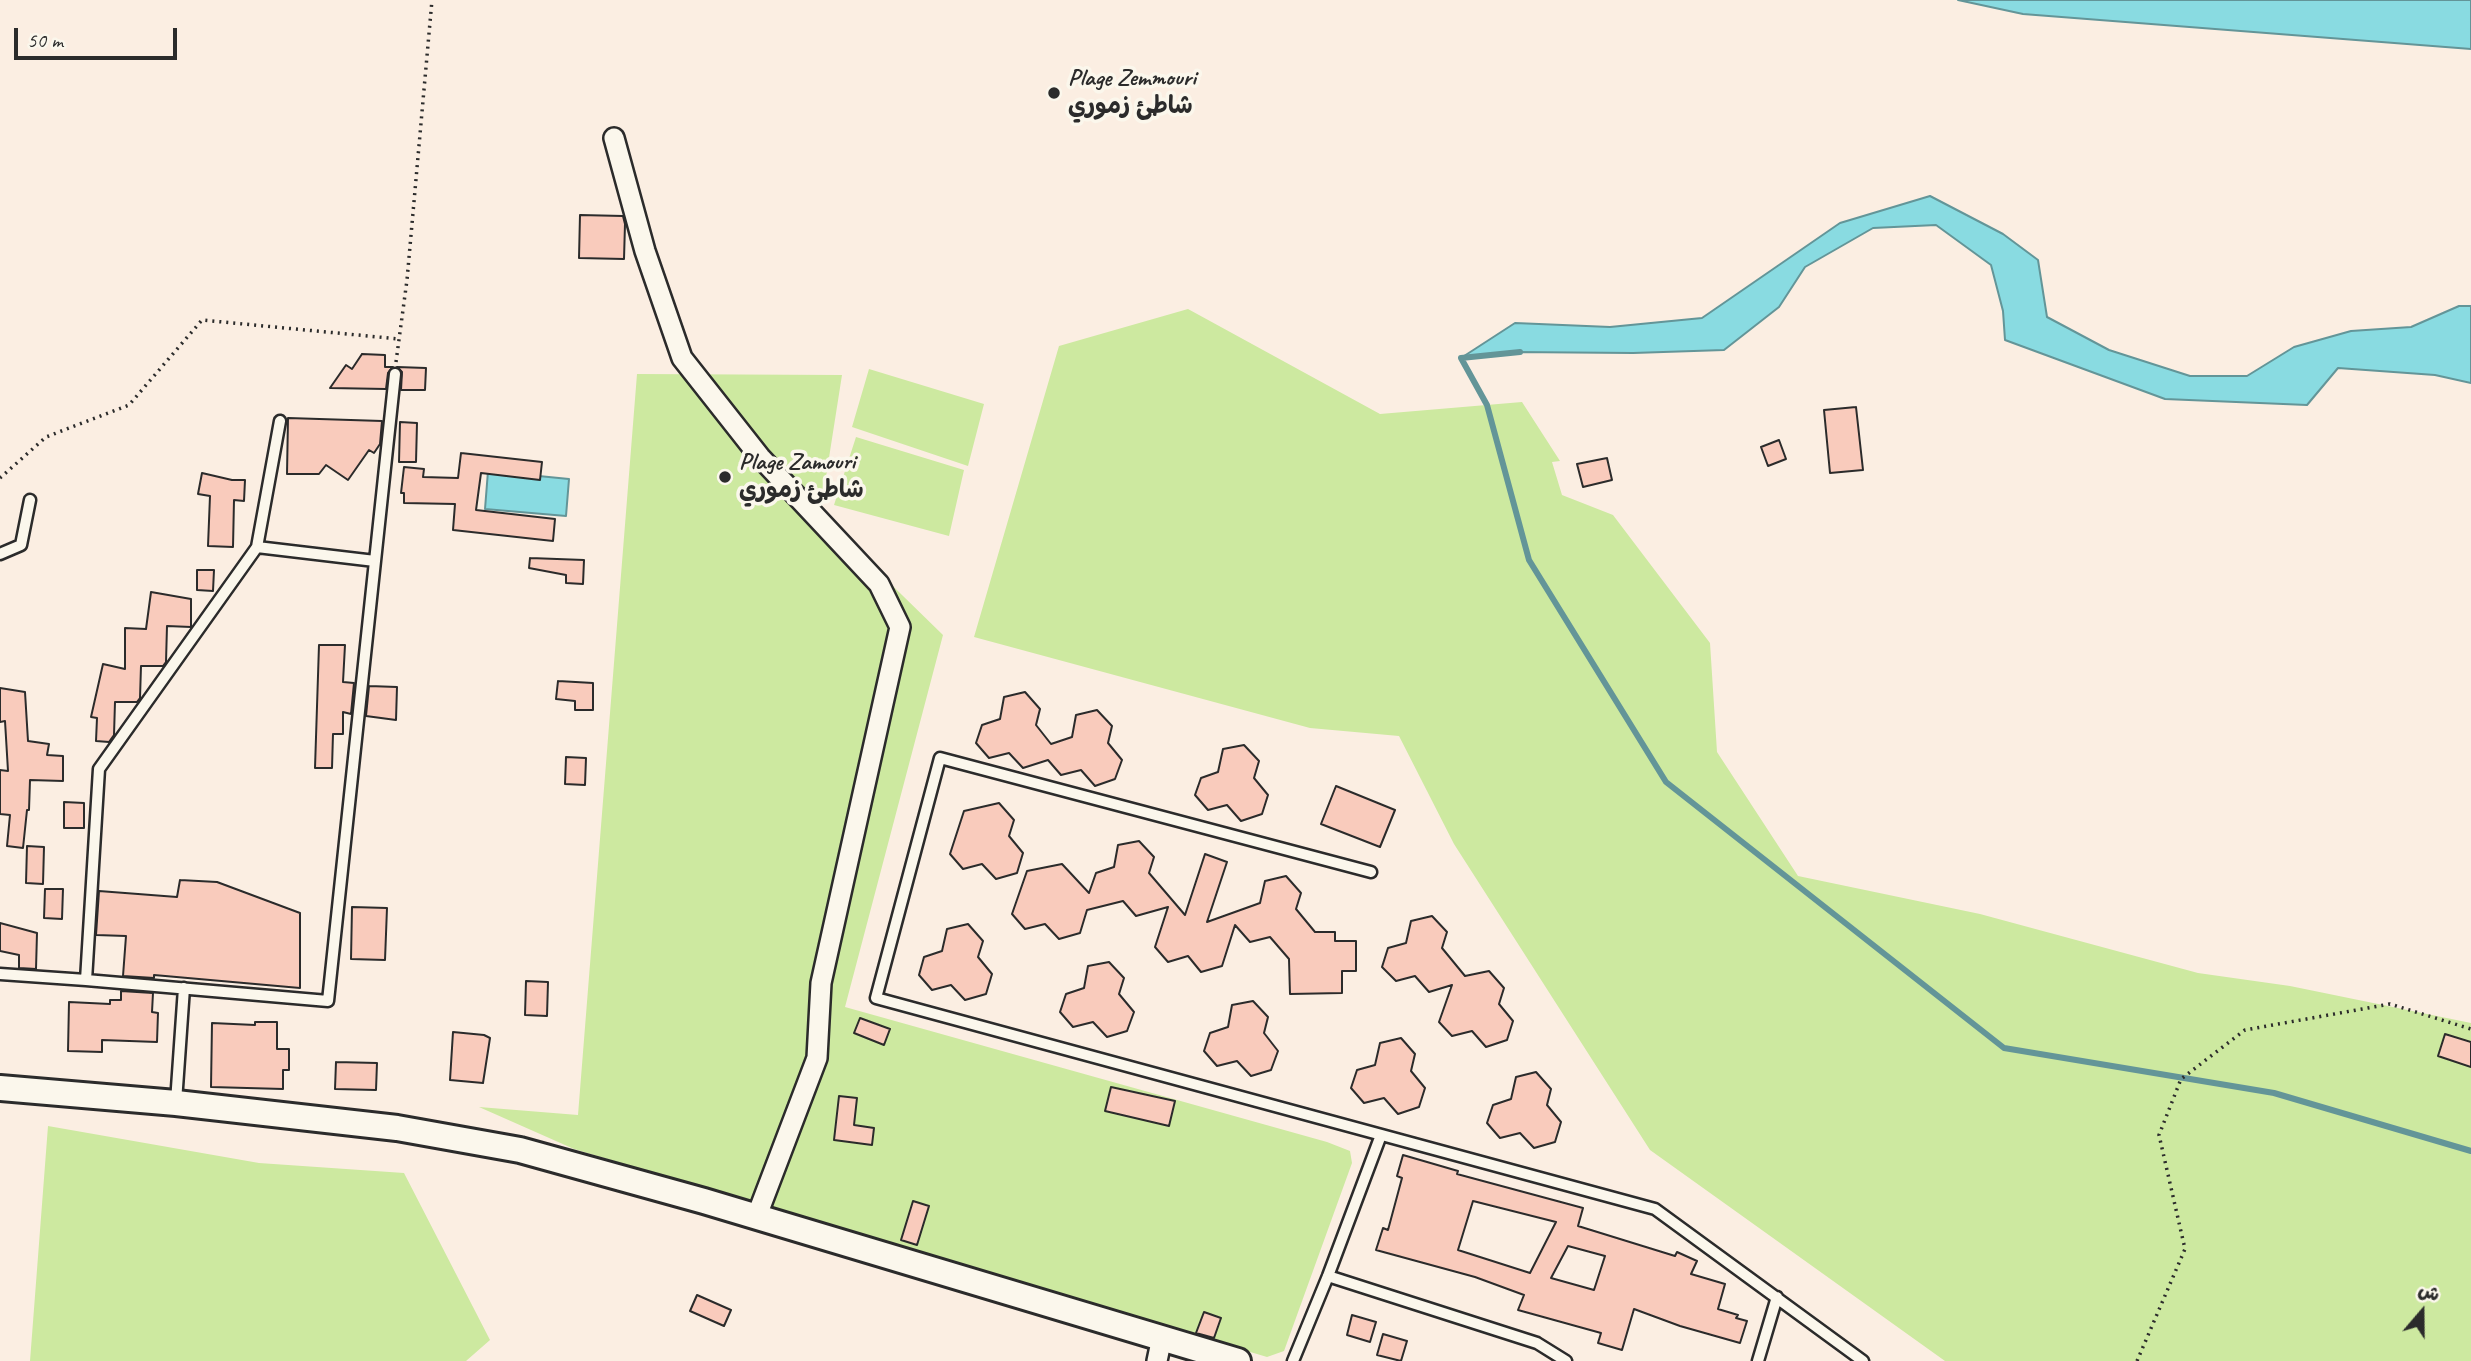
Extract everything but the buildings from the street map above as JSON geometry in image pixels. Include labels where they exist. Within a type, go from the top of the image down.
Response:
[{"type":"street","points":[[614,138],[645,251],[682,358],[760,457],[879,584],[900,627],[821,983],[817,1058],[757,1218]]},
{"type":"street","points":[[0,1088],[176,1103],[397,1128],[520,1150],[757,1218],[1160,1349],[1238,1361]]},
{"type":"lane","points":[[0,974],[328,1001],[394,374]]},
{"type":"lane","points":[[86,980],[99,769],[257,547],[280,421]]},
{"type":"lane","points":[[0,554],[21,545],[30,500]]},
{"type":"lane","points":[[257,547],[374,561]]},
{"type":"lane","points":[[1371,872],[940,758],[876,998],[1655,1209],[1863,1361]]},
{"type":"lane","points":[[176,1103],[184,988]]},
{"type":"lane","points":[[1293,1361],[1381,1135]]},
{"type":"lane","points":[[1328,1276],[1537,1343],[1566,1361]]},
{"type":"lane","points":[[1758,1361],[1777,1297]]},
{"type":"path","points":[[394,374],[418,175],[432,0]]},
{"type":"path","points":[[0,478],[46,437],[129,405],[202,320],[399,339]]},
{"type":"path","points":[[2137,1361],[2185,1249],[2159,1135],[2181,1079],[2245,1030],[2390,1004],[2471,1029]]},
{"type":"green space","points":[[1188,309],[1380,414],[1522,402],[1560,461],[1552,462],[1562,495],[1613,515],[1710,643],[1717,752],[1798,876],[1980,914],[2198,973],[2290,986],[2471,1023],[2471,1361],[1945,1361],[1650,1150],[1454,844],[1399,736],[1310,728],[974,637],[1059,346]]},
{"type":"green space","points":[[869,369],[984,404],[968,466],[852,427]]},
{"type":"green space","points":[[637,374],[842,375],[820,515],[943,635],[845,1007],[1327,1142],[1350,1151],[1352,1163],[1284,1351],[1267,1357],[574,1149],[479,1107],[578,1115]]},
{"type":"green space","points":[[856,437],[964,470],[949,536],[834,505]]},
{"type":"green space","points":[[48,1126],[259,1163],[404,1173],[490,1340],[466,1361],[30,1361]]},
{"type":"water","points":[[1958,0],[2471,0],[2471,49],[2023,14]]},
{"type":"water","points":[[1930,196],[2003,234],[2038,260],[2047,317],[2109,350],[2190,376],[2247,376],[2294,347],[2351,331],[2411,327],[2459,306],[2471,306],[2471,383],[2435,375],[2338,368],[2307,405],[2165,399],[2005,340],[2003,311],[1991,265],[1936,225],[1873,228],[1805,267],[1779,307],[1724,350],[1633,353],[1513,352],[1461,358],[1515,323],[1610,327],[1702,318],[1840,223]]},
{"type":"water","points":[[488,471],[569,479],[566,516],[485,509]]},
{"type":"waterway","points":[[1520,352],[1461,358],[1487,405],[1529,560],[1666,782],[2004,1048],[2274,1093],[2471,1151]]},
{"type":"place","name":"Plage Zemmouri شاطئ زموري","points":[[1054,93]]},
{"type":"place","name":"Plage Zamouri شاطئ زموري","points":[[725,477]]}]
